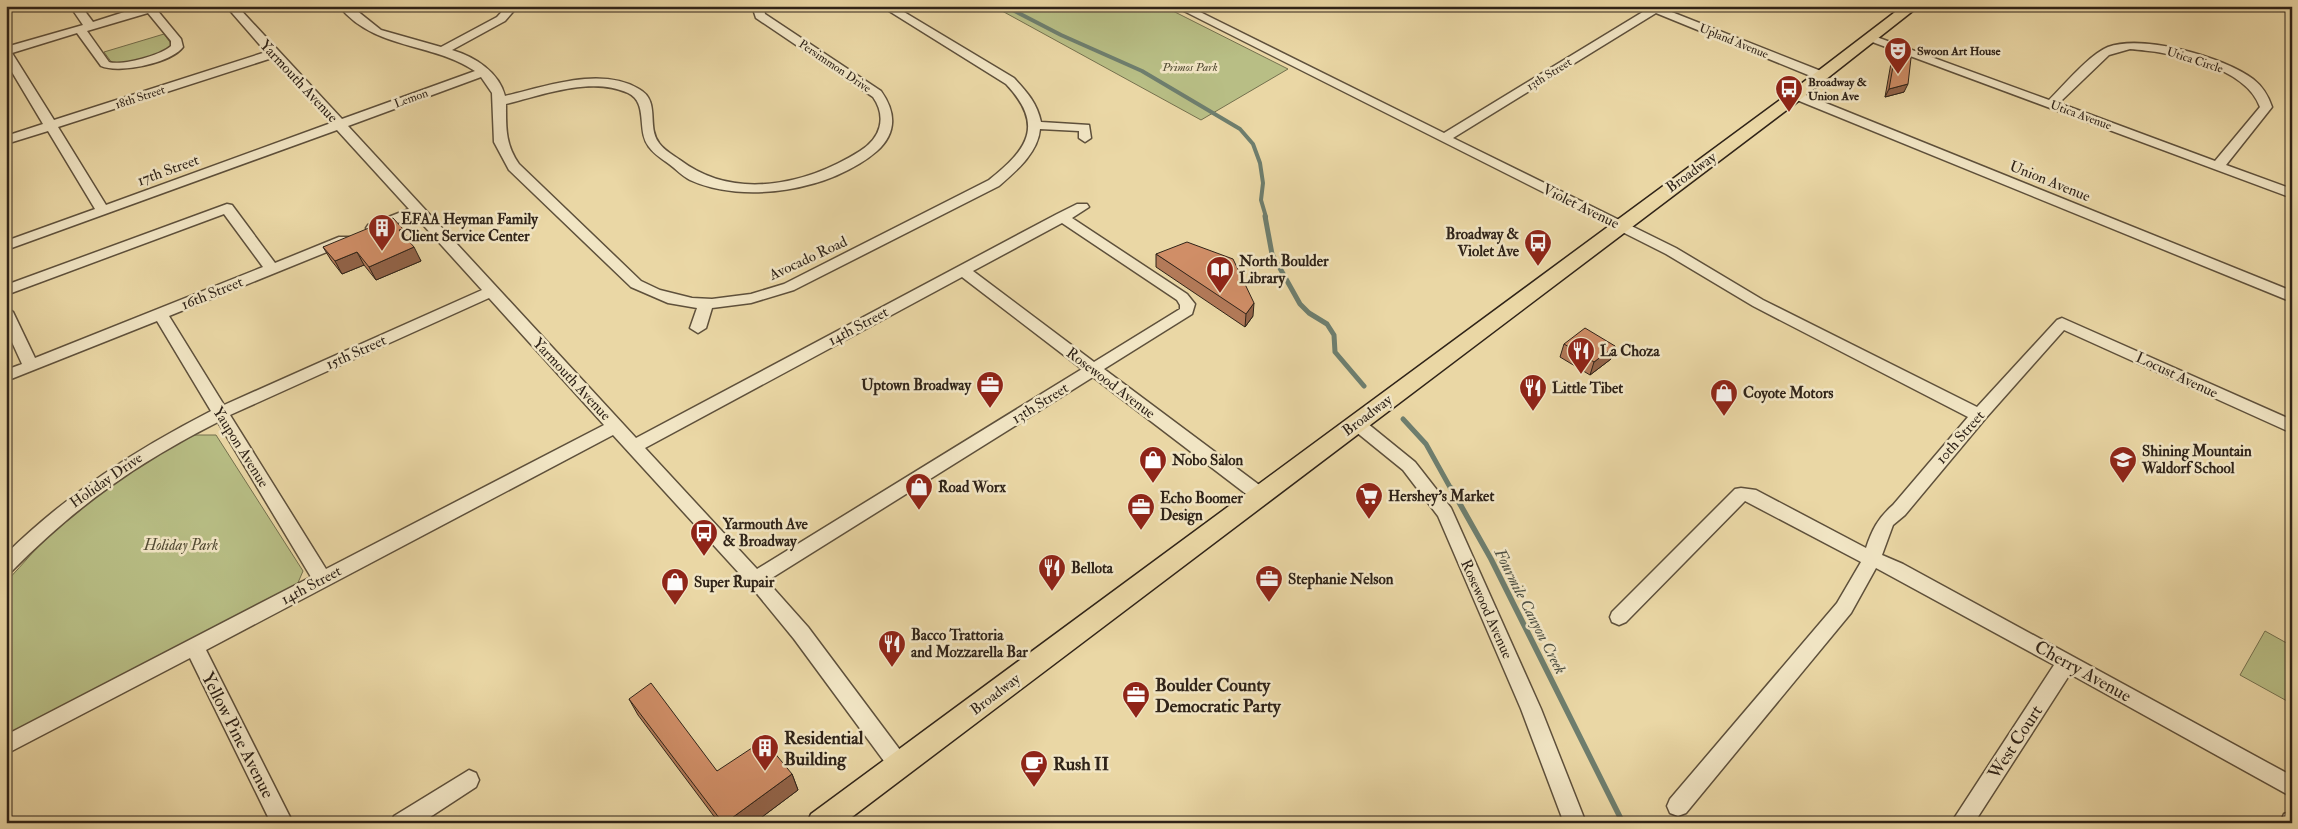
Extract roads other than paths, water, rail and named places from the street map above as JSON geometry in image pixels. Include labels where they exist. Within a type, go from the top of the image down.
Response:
[{"type":"main road","name":"Broadway","points":[[821,823],[1822,76],[1912,6]]},
{"type":"street","points":[[75,6],[85,28],[107,65],[118,67],[140,62],[171,52],[178,44],[152,7],[85,28],[6,52],[103,211]]},
{"type":"street","name":"Yarmouth Avenue","points":[[231,6],[755,579],[801,633],[899,765]]},
{"type":"street","points":[[344,6],[363,24],[377,32],[415,47],[444,50],[461,58],[483,72],[492,81],[501,101]]},
{"type":"street","points":[[444,50],[501,20],[513,6]]},
{"type":"street","name":"Persimmon Drive","points":[[501,101],[578,85],[616,85],[633,90],[642,96],[648,104],[646,126],[648,137],[655,147],[693,176],[728,187],[757,188],[794,184],[815,178],[848,163],[870,150],[887,128],[888,113],[885,103],[877,94],[760,16],[757,6]]},
{"type":"street","points":[[886,6],[1010,81],[1031,103],[1036,125],[1086,128],[1085,138]]},
{"type":"street","name":"Violet Avenue","points":[[1179,6],[1672,251],[1758,303],[1979,415]]},
{"type":"street","name":"13th Street","points":[[1444,138],[1651,8]]},
{"type":"street","name":"Upland Avenue","points":[[1651,8],[1822,76]]},
{"type":"street","name":"Utica Avenue","points":[[1871,38],[2292,194]]},
{"type":"street","name":"Utica Circle","points":[[2051,104],[2105,53],[2112,49],[2128,46],[2148,47],[2170,51],[2222,68],[2252,83],[2261,91],[2266,99],[2266,107],[2218,166]]},
{"type":"street","name":"18th Street","points":[[6,140],[274,53]]},
{"type":"street","name":"Lemon","points":[[340,125],[483,72]]},
{"type":"street","name":"Union Avenue","points":[[1796,95],[2292,297]]},
{"type":"street","name":"Avocado Road","points":[[501,101],[499,132],[504,153],[514,167],[636,284],[651,293],[678,301],[706,304],[758,298],[789,287],[994,183],[1023,157],[1032,143],[1036,125]]},
{"type":"street","name":"17th Street","points":[[6,246],[340,125]]},
{"type":"street","name":"14th Street","points":[[634,446],[1082,206]]},
{"type":"street","points":[[6,290],[227,208],[272,269]]},
{"type":"street","name":"16th Street","points":[[6,376],[418,210]]},
{"type":"street","name":"13th Street","points":[[755,579],[1185,313],[1188,304],[1062,217]]},
{"type":"street","name":"Rosewood Avenue","points":[[962,270],[1260,495]]},
{"type":"street","name":"15th Street","points":[[220,413],[492,291]]},
{"type":"street","points":[[698,328],[706,304]]},
{"type":"street","points":[[6,312],[31,366]]},
{"type":"street","name":"Yaupon Avenue","points":[[160,314],[322,579]]},
{"type":"street","name":"10th Street","points":[[1678,806],[1844,608],[1872,558],[1880,532],[1887,520],[1899,510],[1979,415],[2062,323]]},
{"type":"street","name":"Locust Avenue","points":[[2062,323],[2292,427]]},
{"type":"street","name":"Holiday Drive","points":[[6,566],[50,521],[94,485],[146,452],[220,413]]},
{"type":"street","name":"Rosewood Avenue","points":[[1356,423],[1408,466],[1445,513],[1531,710],[1575,823]]},
{"type":"street","name":"14th Street","points":[[6,745],[616,426]]},
{"type":"street","name":"Cherry Avenue","points":[[1619,617],[1741,494],[1761,500],[1849,549],[1897,569],[2292,787]]},
{"type":"street","name":"Yellow Pine Avenue","points":[[194,646],[282,823]]},
{"type":"street","name":"West Court","points":[[1962,823],[2067,662]]},
{"type":"street","points":[[402,823],[469,780]]},
{"type":"waterway","name":"Fourmile Canyon Creek","points":[[1005,6],[1061,35],[1142,71],[1240,129],[1253,144],[1260,163],[1263,183],[1261,200],[1266,217]]},
{"type":"waterway","name":"Fourmile Canyon Creek","points":[[1265,216],[1272,254],[1300,304],[1309,313],[1327,324],[1334,335],[1335,352],[1364,386]]},
{"type":"waterway","name":"Fourmile Canyon Creek","points":[[1403,419],[1426,444],[1451,489]]},
{"type":"waterway","name":"Fourmile Canyon Creek","points":[[1451,488],[1491,559],[1623,823]]},
{"type":"place","name":"Swoon Art House","points":[[1898,75]]},
{"type":"place","name":"Broadway & Union Ave","points":[[1789,113]]},
{"type":"place","name":"EFAA Heyman Family Client Service Center","points":[[382,252]]},
{"type":"place","name":"Broadway & Violet Ave","points":[[1538,267]]},
{"type":"place","name":"North Boulder Library","points":[[1220,294]]},
{"type":"place","name":"La Choza","points":[[1581,375]]},
{"type":"place","name":"Uptown Broadway","points":[[990,409]]},
{"type":"place","name":"Little Tibet","points":[[1533,412]]},
{"type":"place","name":"Coyote Motors","points":[[1724,417]]},
{"type":"place","name":"Nobo Salon","points":[[1153,484]]},
{"type":"place","name":"Shining Mountain Waldorf School","points":[[2123,484]]},
{"type":"place","name":"Road Worx","points":[[919,511]]},
{"type":"place","name":"Hershey's Market","points":[[1369,520]]},
{"type":"place","name":"Echo Boomer Design","points":[[1141,531]]},
{"type":"place","name":"Yarmouth Ave & Broadway","points":[[704,557]]},
{"type":"place","name":"Bellota","points":[[1052,592]]},
{"type":"place","name":"Stephanie Nelson","points":[[1269,603]]},
{"type":"place","name":"Super Rupair","points":[[675,606]]},
{"type":"place","name":"Bacco Trattoria and Mozzarella Bar","points":[[892,668]]},
{"type":"place","name":"Boulder County Democratic Party","points":[[1136,719]]},
{"type":"place","name":"Residential Building","points":[[765,772]]},
{"type":"place","name":"Rush II","points":[[1034,788]]},
{"type":"park label","name":"Primos Park","points":[[1190,67]]},
{"type":"park label","name":"Holiday Park","points":[[181,545]]}]
